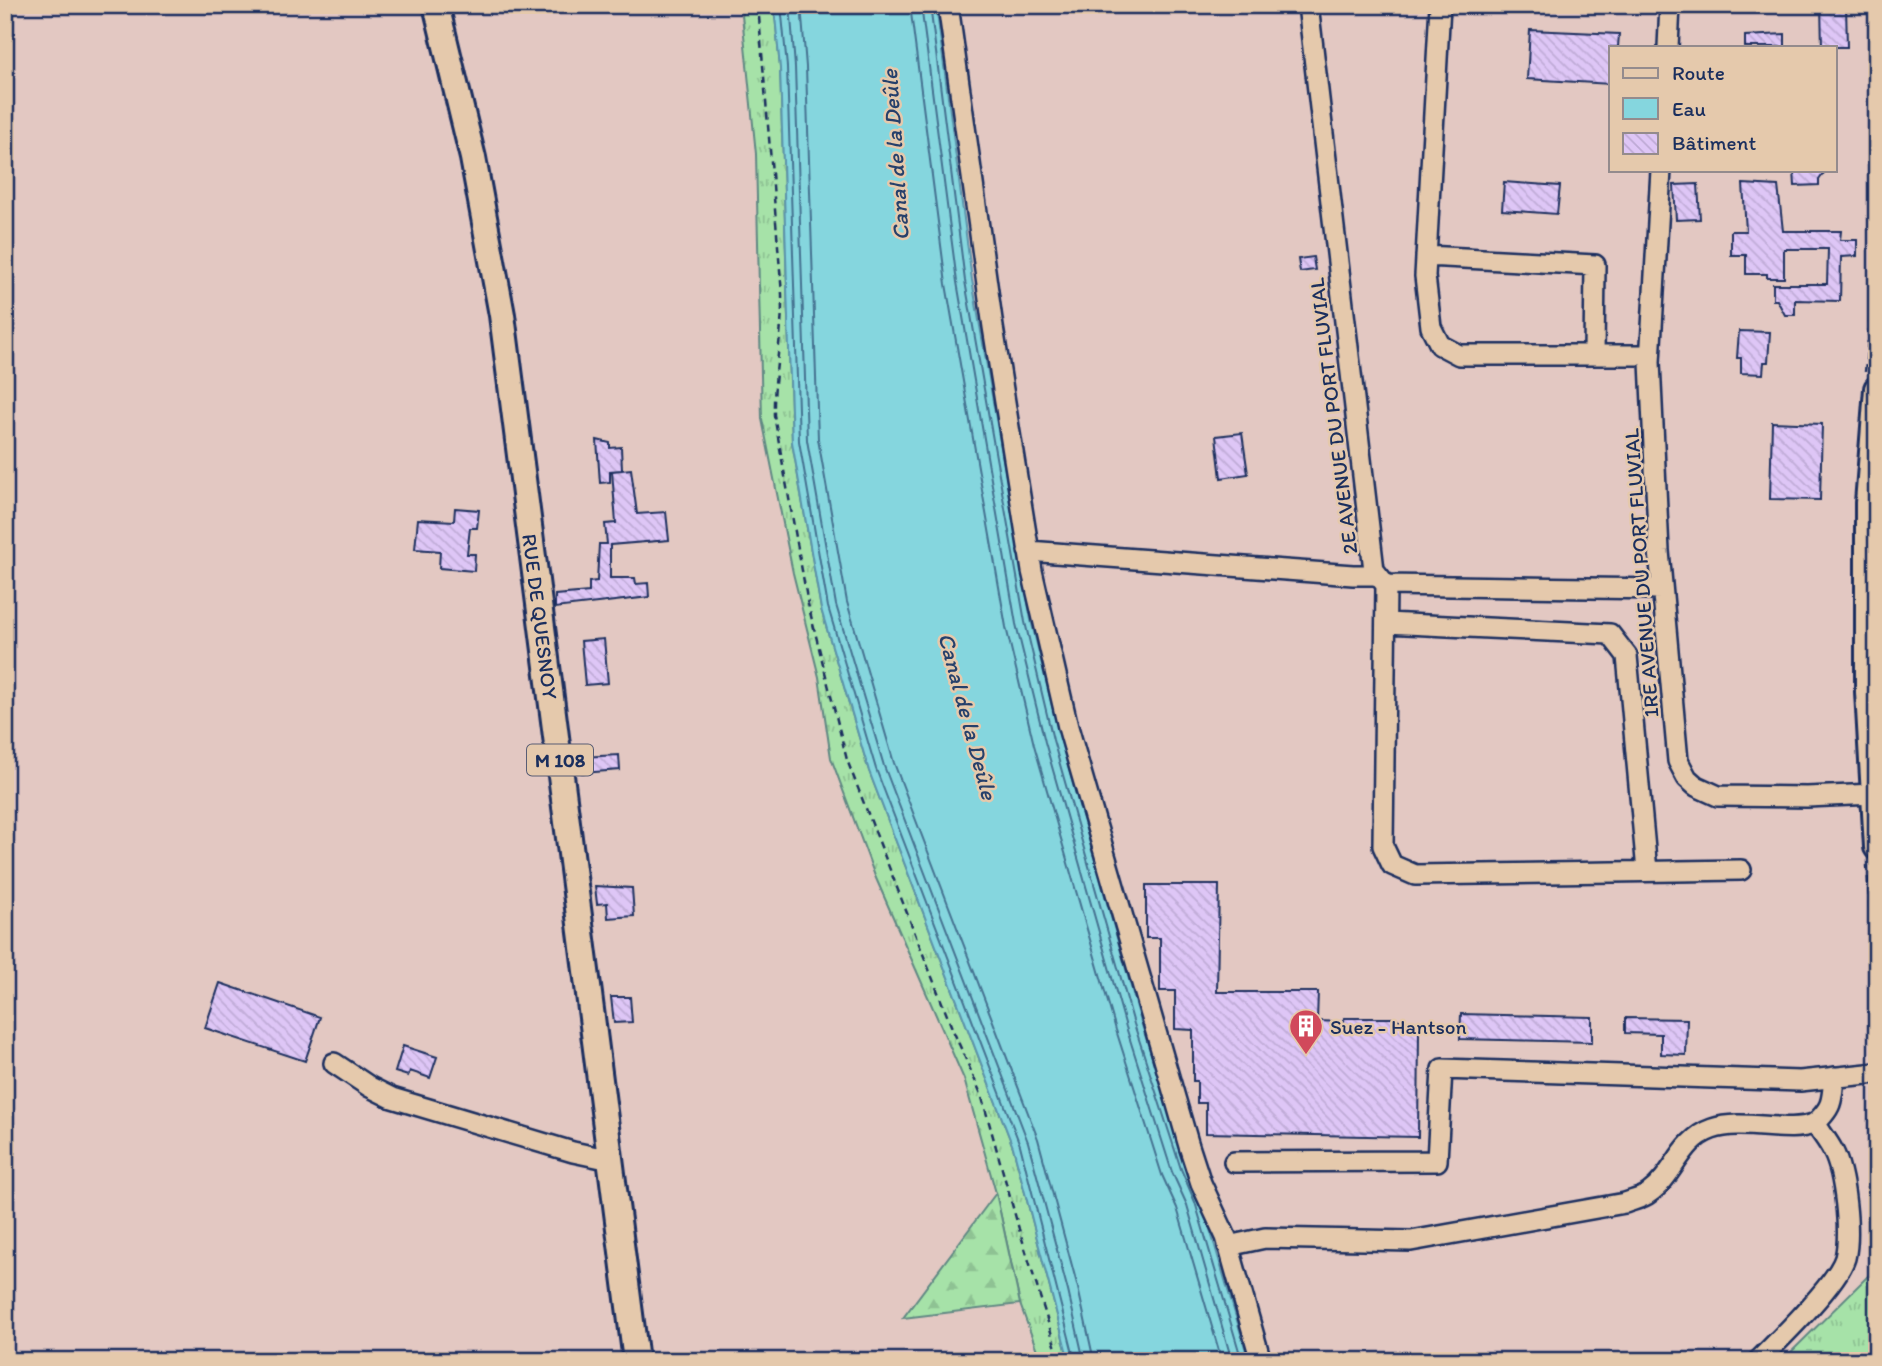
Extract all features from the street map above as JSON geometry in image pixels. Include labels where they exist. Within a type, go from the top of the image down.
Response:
[{"type":"main road","name":"RUE DE QUESNOY","points":[[436,5],[476,169],[502,315],[637,1357]]},
{"type":"main road","points":[[1877,389],[1868,503],[1868,692],[1877,847]]},
{"type":"main road","points":[[1869,613],[1877,663]]},
{"type":"street","points":[[948,5],[965,138],[1028,551],[1065,714],[1189,1146],[1201,1183],[1228,1246],[1261,1361]]},
{"type":"street","name":"2E AVENUE DU PORT FLUVIAL","points":[[1308,5],[1374,570],[1382,580],[1385,623],[1383,846],[1392,865],[1415,874],[1741,870]]},
{"type":"street","points":[[1440,5],[1424,276],[1431,327],[1440,345],[1459,355],[1650,355]]},
{"type":"street","points":[[1668,46],[1670,5]]},
{"type":"street","name":"1RE AVENUE DU PORT FLUVIAL","points":[[1661,172],[1650,355],[1653,463],[1678,761],[1687,778],[1696,786],[1718,796],[1807,797],[1874,794]]},
{"type":"street","points":[[1426,256],[1595,265],[1594,355]]},
{"type":"street","points":[[1028,551],[1353,575],[1382,580],[1662,589]]},
{"type":"street","points":[[1385,623],[1610,634],[1627,656],[1647,872]]},
{"type":"street","points":[[334,1063],[392,1098],[573,1152],[611,1160]]},
{"type":"street","points":[[1234,1162],[1437,1161],[1442,1069],[1800,1081],[1877,1073]]},
{"type":"street","points":[[1228,1246],[1265,1238],[1411,1241],[1625,1203],[1648,1194],[1664,1180],[1683,1150],[1698,1135],[1714,1128],[1738,1124],[1815,1124],[1830,1104],[1833,1077]]},
{"type":"street","points":[[1758,1361],[1833,1281],[1844,1258],[1847,1230],[1840,1169],[1833,1152],[1815,1124]]},
{"type":"path","points":[[758,5],[782,294],[774,415],[808,604],[847,760],[948,1018],[981,1094],[1018,1228],[1060,1361]]},
{"type":"green space","points":[[741,5],[774,5],[780,68],[792,442],[821,609],[869,771],[1013,1147],[1069,1361],[1041,1361],[1020,1304],[996,1193],[964,1079],[875,876],[831,758],[819,677],[793,573],[762,419],[756,154]]},
{"type":"green space","points":[[996,1193],[1020,1304],[903,1318]]},
{"type":"green space","points":[[1876,1268],[1877,1343],[1874,1361],[1782,1361]]},
{"type":"water","name":"Canal de la Deûle","points":[[774,5],[936,5],[972,280],[1031,620],[1060,738],[1141,1022],[1187,1167],[1201,1199],[1249,1361],[1069,1361],[1013,1147],[869,771],[821,609],[792,442],[780,68]]},
{"type":"building","points":[[1821,5],[1846,5],[1847,47],[1822,46]]},
{"type":"building","points":[[1530,30],[1619,34],[1618,46],[1609,46],[1609,84],[1527,79]]},
{"type":"building","points":[[1785,34],[1785,46],[1745,46],[1745,36]]},
{"type":"building","points":[[1794,172],[1825,172],[1819,185],[1795,186]]},
{"type":"building","points":[[1504,182],[1560,186],[1557,214],[1502,210]]},
{"type":"building","points":[[1698,184],[1700,219],[1676,220],[1674,185]]},
{"type":"building","points":[[1743,184],[1778,186],[1783,231],[1841,231],[1840,240],[1857,240],[1857,256],[1841,257],[1840,301],[1795,300],[1795,315],[1785,315],[1777,300],[1773,300],[1773,284],[1827,284],[1828,249],[1784,249],[1784,278],[1767,278],[1767,274],[1746,274],[1746,255],[1731,255],[1731,231],[1746,231]]},
{"type":"building","points":[[1313,257],[1315,270],[1300,272],[1298,259]]},
{"type":"building","points":[[1739,331],[1770,332],[1768,362],[1764,362],[1763,374],[1741,373],[1741,358],[1737,358]]},
{"type":"building","points":[[1772,422],[1822,424],[1820,500],[1770,499]]},
{"type":"building","points":[[1242,433],[1248,474],[1221,478],[1216,436]]},
{"type":"building","points":[[597,440],[610,443],[610,448],[621,447],[622,470],[610,471],[610,482],[600,483]]},
{"type":"building","points":[[631,469],[637,514],[666,512],[669,540],[610,545],[610,578],[635,578],[636,584],[648,583],[649,597],[555,608],[555,595],[589,592],[589,582],[597,581],[599,544],[607,544],[605,524],[616,523],[612,471]]},
{"type":"building","points":[[455,508],[479,510],[477,528],[470,528],[467,554],[475,554],[474,571],[439,568],[440,551],[415,549],[418,519],[454,521]]},
{"type":"building","points":[[604,639],[608,683],[585,685],[581,641]]},
{"type":"building","points":[[619,755],[620,770],[582,773],[581,757]]},
{"type":"building","name":"Suez - Hantson","points":[[1146,885],[1219,885],[1217,992],[1318,992],[1317,1021],[1395,1018],[1419,1030],[1418,1137],[1206,1133],[1206,1103],[1197,1103],[1197,1081],[1193,1081],[1193,1030],[1175,1029],[1175,991],[1160,991],[1160,938],[1146,938]]},
{"type":"building","points":[[595,886],[632,888],[634,916],[608,918],[607,903],[597,904]]},
{"type":"building","points":[[220,983],[320,1017],[305,1061],[205,1028]]},
{"type":"building","points":[[611,997],[630,997],[632,1022],[614,1023]]},
{"type":"building","points":[[1461,1014],[1592,1017],[1592,1042],[1460,1039]]},
{"type":"building","points":[[1625,1018],[1687,1019],[1686,1055],[1661,1054],[1661,1034],[1625,1033]]},
{"type":"building","points":[[403,1046],[437,1057],[430,1078],[410,1071],[408,1076],[395,1072]]},
{"type":"place","name":"Suez - Hantson","points":[[1306,1056]]}]
